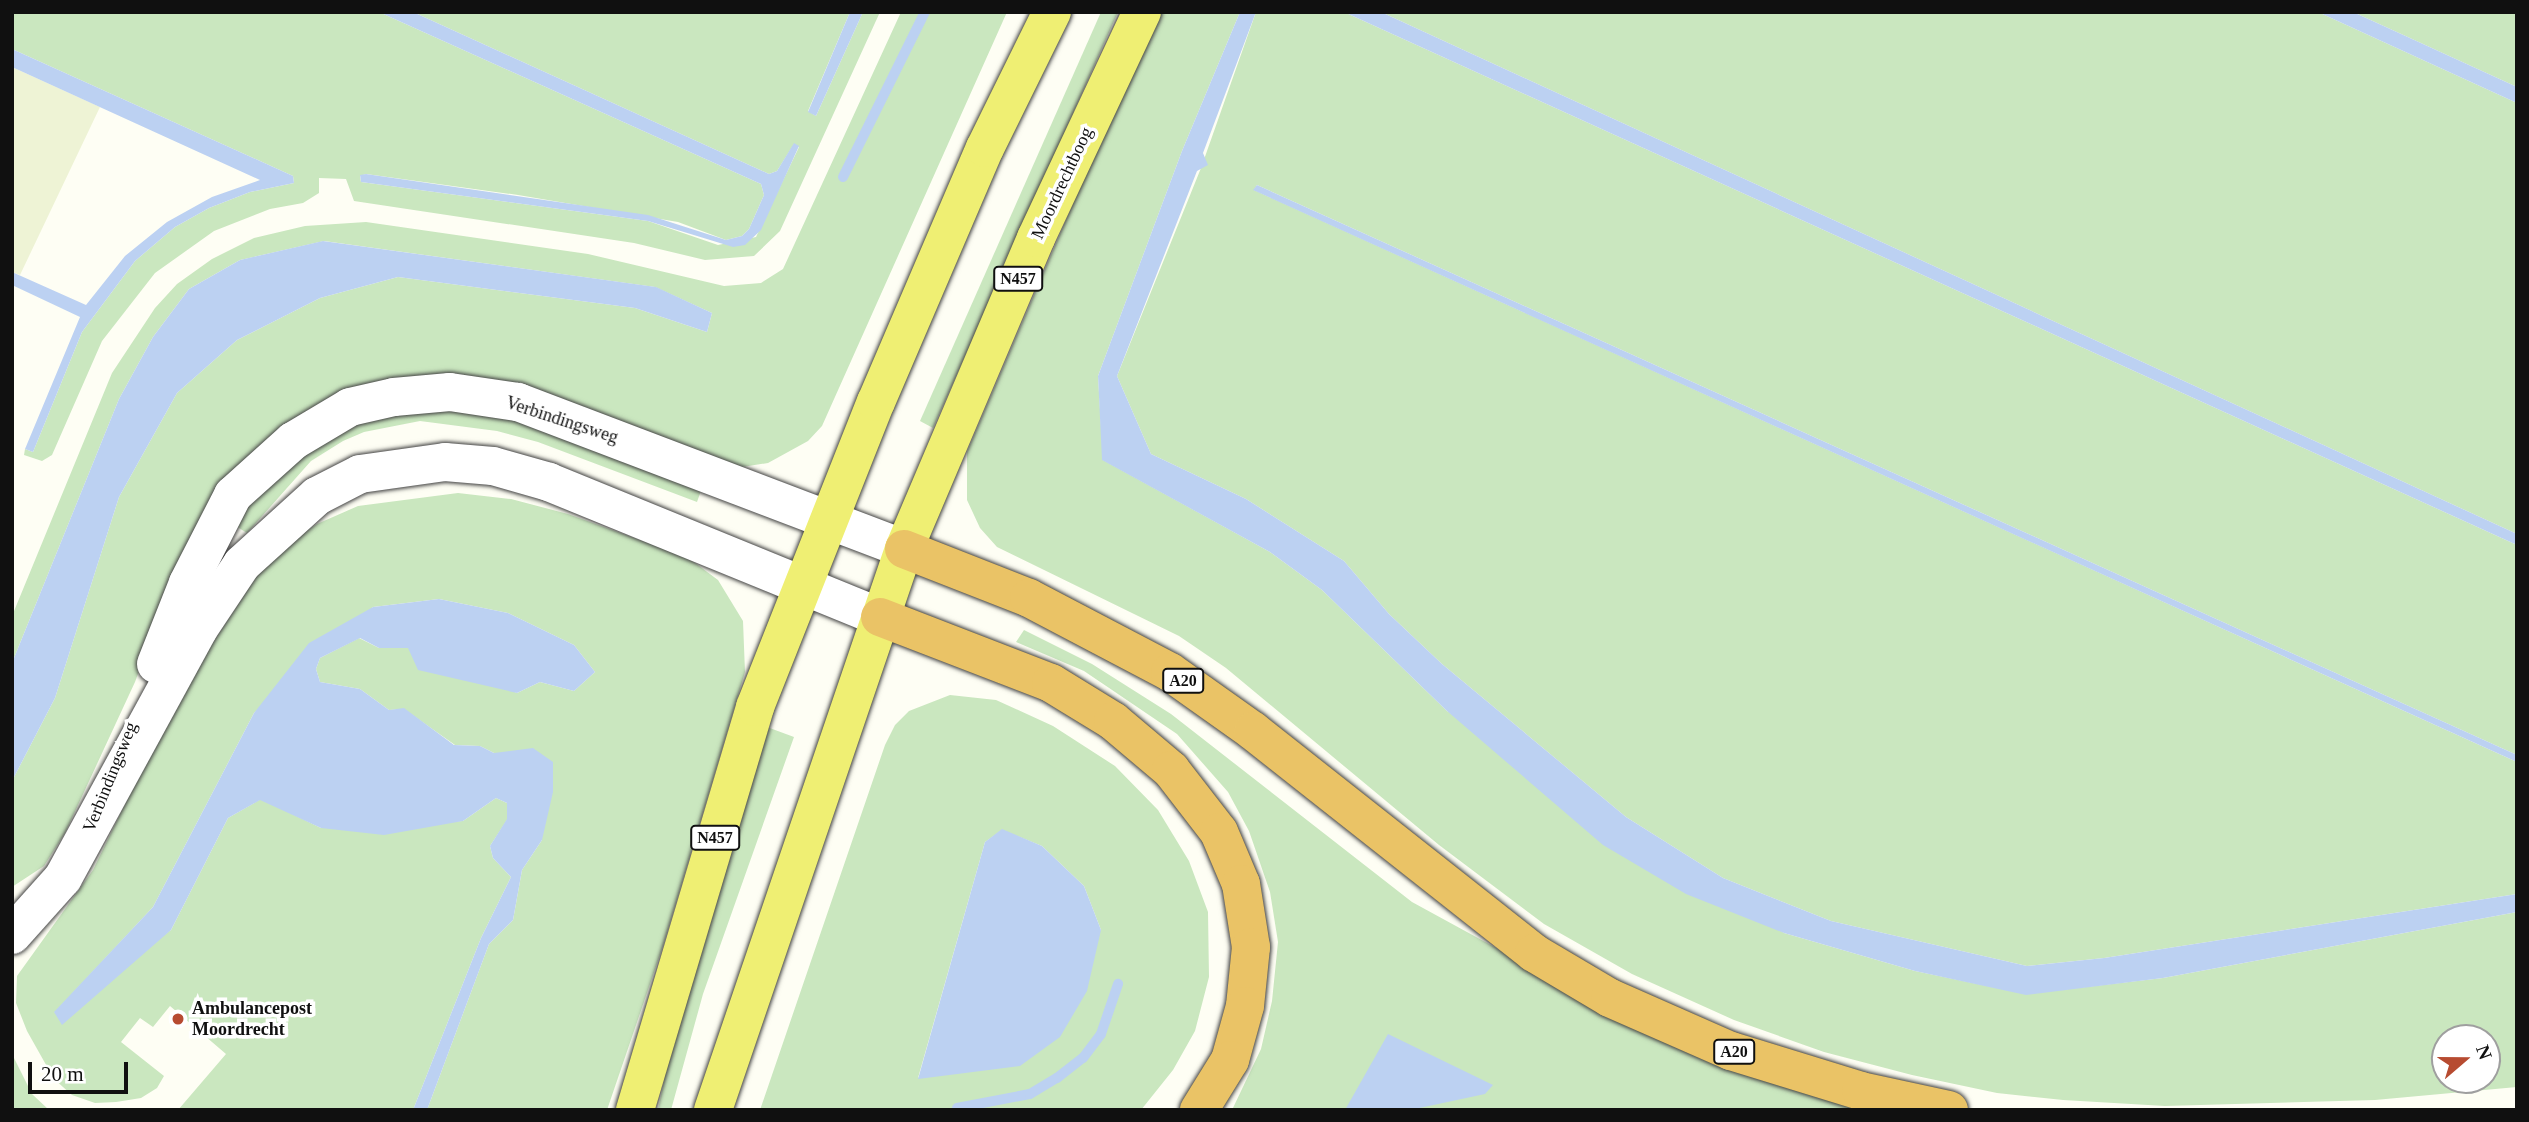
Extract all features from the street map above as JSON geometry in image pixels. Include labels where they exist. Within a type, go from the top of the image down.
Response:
[{"type":"highway","name":"A20","points":[[904,549],[1040,603],[1170,672],[1253,731],[1534,953],[1610,998],[1731,1051],[1861,1091],[1949,1110]]},
{"type":"highway","points":[[880,617],[1051,682],[1113,720],[1171,770],[1219,832],[1241,884],[1251,947],[1245,1006],[1230,1060],[1199,1110]]},
{"type":"main road","name":"N457","points":[[635,1110],[755,707],[828,519],[985,148],[1052,12]]},
{"type":"main road","name":"Moordrechtboog","points":[[904,549],[1036,237],[1142,12]]},
{"type":"main road","name":"N457","points":[[713,1110],[904,549]]},
{"type":"street","name":"Verbindingsweg","points":[[83,844],[188,583],[233,495],[293,441],[350,407],[394,397],[450,392],[518,402],[904,549]]},
{"type":"street","name":"Verbindingsweg","points":[[12,935],[63,878],[198,630],[242,564],[317,496],[360,474],[445,462],[493,466],[549,482],[880,617]]},
{"type":"green space","points":[[12,12],[379,12],[761,184],[764,195],[749,229],[742,236],[726,240],[678,222],[518,195],[366,174],[360,176],[361,182],[648,221],[718,245],[756,237],[799,147],[794,144],[777,171],[769,174],[413,12],[850,12],[808,111],[816,116],[863,12],[880,12],[780,231],[754,256],[705,260],[634,243],[354,201],[346,179],[319,178],[319,193],[303,203],[270,209],[214,231],[155,273],[102,341],[52,455],[42,461],[24,455],[25,449],[33,452],[82,332],[135,261],[175,227],[209,208],[250,192],[294,183],[293,176],[12,49]]},
{"type":"green space","points":[[901,12],[1007,12],[822,426],[808,441],[768,463],[742,467],[556,402],[357,391],[172,583],[135,682],[65,833],[44,866],[12,887],[12,781],[55,698],[119,497],[177,393],[237,340],[320,298],[398,277],[635,308],[707,332],[712,313],[655,287],[324,241],[240,260],[189,289],[153,337],[119,399],[12,663],[12,616],[112,373],[155,308],[177,284],[212,259],[254,238],[305,226],[366,222],[588,254],[724,286],[761,283],[783,269]]},
{"type":"green space","points":[[1101,12],[1118,12],[933,428],[920,421]]},
{"type":"green space","points":[[1161,12],[1240,12],[1182,151],[1098,376],[1103,460],[1270,552],[1322,590],[1447,711],[1784,933],[1915,971],[2026,994],[2163,978],[2517,912],[2517,1087],[2501,1088],[2501,1024],[2431,1024],[2431,1094],[2441,1094],[2375,1100],[2165,1106],[1997,1093],[1824,1052],[1734,1020],[1632,974],[1544,924],[1439,845],[1226,668],[1179,636],[997,547],[980,528],[967,500],[967,452],[1078,192]]},
{"type":"green space","points":[[1256,12],[1344,12],[2517,545],[2517,755],[1257,185],[1254,190],[2517,762],[2517,894],[2104,958],[2027,966],[1831,921],[1723,878],[1626,817],[1442,664],[1389,614],[1344,561],[1246,499],[1151,454],[1117,376],[1201,168]]},
{"type":"green space","points":[[1381,12],[2318,12],[2517,103],[2517,534]]},
{"type":"green space","points":[[2353,12],[2517,12],[2517,87]]},
{"type":"green space","points":[[12,67],[100,107],[20,275],[12,272]]},
{"type":"green space","points":[[412,406],[504,412],[704,482],[697,502],[538,442],[497,431],[420,421],[364,432],[343,441],[311,461],[247,533],[231,523],[328,432]]},
{"type":"green space","points":[[458,493],[511,499],[568,514],[687,557],[718,580],[743,621],[745,672],[663,946],[607,1110],[427,1110],[489,944],[513,920],[522,870],[542,840],[494,753],[480,746],[455,745],[404,709],[389,710],[360,689],[320,682],[316,669],[320,658],[359,638],[379,648],[409,648],[517,693],[540,682],[574,691],[595,672],[574,645],[508,613],[439,599],[373,607],[254,713],[153,907],[54,1013],[171,930],[228,818],[261,799],[321,828],[463,821],[496,798],[507,803],[507,820],[490,846],[493,858],[511,877],[481,938],[413,1110],[178,1110],[226,1054],[170,1006],[153,1027],[140,1018],[121,1042],[164,1076],[157,1088],[141,1098],[116,1102],[95,1103],[72,1095],[54,1079],[27,1031],[16,1003],[17,976],[93,870],[176,699],[271,554],[317,524],[358,506]]},
{"type":"green space","points":[[1024,630],[1092,664],[1171,714],[1412,902],[1555,980],[1879,1110],[1232,1110],[1261,1049],[1272,1001],[1278,942],[1270,892],[1249,831],[1228,792],[1177,734],[1084,671],[1016,642]]},
{"type":"green space","points":[[950,695],[996,700],[1053,726],[1115,766],[1158,810],[1189,861],[1208,912],[1209,977],[1195,1031],[1173,1070],[1141,1110],[760,1110],[885,745],[895,725],[909,711]],"holes":[[[1002,830],[1042,846],[1084,886],[1101,930],[918,1078],[985,842]]]},
{"type":"green space","points":[[767,727],[794,737],[703,994],[671,1110],[658,1110],[670,1051]]},
{"type":"green space","points":[[12,1054],[32,1094],[49,1110],[12,1110]]},
{"type":"water","points":[[379,12],[413,12],[769,174],[777,171],[794,143],[799,146],[761,230],[745,245],[733,247],[648,221],[361,182],[360,175],[366,174],[648,215],[726,240],[742,236],[749,229],[764,195],[761,184]]},
{"type":"water","points":[[850,12],[863,12],[816,116],[808,112]]},
{"type":"water","points":[[1240,12],[1256,12],[1203,153],[1208,165],[1197,171],[1117,376],[1151,454],[1246,499],[1344,561],[1389,614],[1442,664],[1626,817],[1723,878],[1831,921],[2027,966],[2104,958],[2517,894],[2517,912],[2163,978],[2026,995],[1915,971],[1784,933],[1686,894],[1603,845],[1447,711],[1322,590],[1270,552],[1102,460],[1098,376],[1182,151]]},
{"type":"water","points":[[1344,12],[1381,12],[2517,534],[2517,545]]},
{"type":"water","points":[[2318,12],[2353,12],[2517,87],[2517,103]]},
{"type":"water","points":[[12,49],[293,176],[294,183],[250,192],[209,208],[175,227],[135,261],[82,332],[33,452],[25,449],[80,317],[12,285],[12,272],[86,305],[125,256],[167,222],[212,197],[260,180],[12,67]]},
{"type":"water","points":[[1257,185],[2517,755],[2517,762],[1253,190]]},
{"type":"water","points":[[323,241],[656,287],[712,313],[707,332],[635,308],[398,277],[320,298],[237,340],[177,393],[119,497],[55,698],[12,781],[12,663],[119,399],[153,337],[189,289],[240,260]]},
{"type":"water","points":[[439,599],[508,613],[574,645],[595,672],[574,691],[540,682],[517,693],[418,670],[408,648],[379,648],[360,638],[320,658],[316,669],[320,682],[360,689],[389,710],[404,708],[454,745],[480,746],[494,753],[533,748],[553,762],[553,792],[542,840],[522,870],[513,920],[489,944],[427,1110],[413,1110],[481,938],[511,877],[493,858],[490,846],[507,819],[507,803],[496,798],[463,821],[384,835],[321,828],[260,800],[228,818],[171,930],[62,1025],[54,1012],[153,907],[254,713],[309,643],[373,607]]},
{"type":"water","points":[[1002,829],[1042,846],[1084,886],[1101,930],[1087,991],[1060,1037],[1020,1066],[918,1079],[985,842]]},
{"type":"water","points":[[1388,1034],[1493,1085],[1485,1094],[1410,1110],[1345,1110]]},
{"type":"waterway","points":[[843,177],[925,12]]},
{"type":"waterway","points":[[957,1108],[1030,1094],[1083,1058],[1101,1034],[1118,984]]},
{"type":"place","name":"Ambulancepost Moordrecht","points":[[178,1019]]}]
